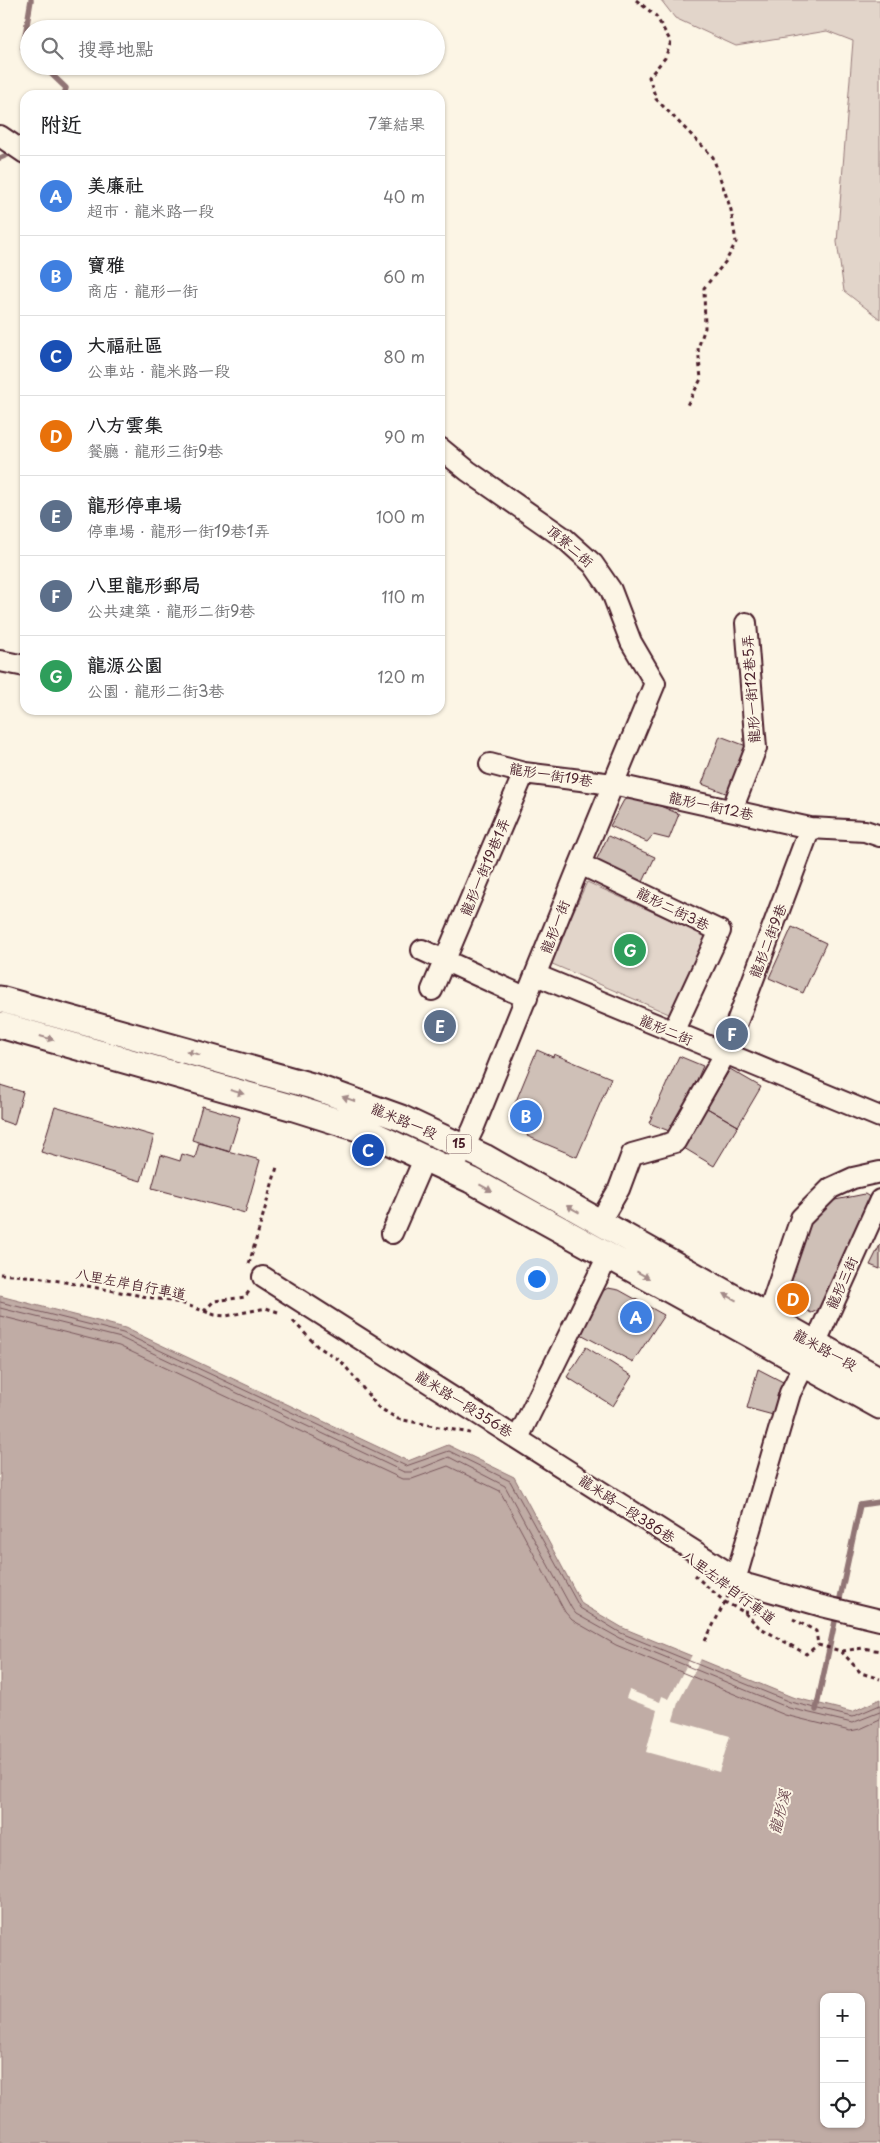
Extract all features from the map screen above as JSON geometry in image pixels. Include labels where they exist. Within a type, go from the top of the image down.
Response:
[{"type":"main road","name":"龍米路一段","points":[[0,999],[312,1086],[393,1115],[464,1147],[767,1318],[809,1355],[880,1406]]},
{"type":"main road","name":"龍米路一段","points":[[0,1025],[329,1118],[364,1130],[453,1170],[608,1256],[809,1355],[880,1380]]},
{"type":"street","points":[[0,136],[20,150]]},
{"type":"street","name":"頂寮二街","points":[[445,452],[468,471],[564,538],[593,564],[611,590],[631,642],[655,682]]},
{"type":"street","name":"龍形一街12巷5弄","points":[[732,810],[756,748],[746,623]]},
{"type":"street","points":[[0,661],[20,665]]},
{"type":"street","name":"龍形一街","points":[[453,1170],[527,998],[655,682]]},
{"type":"street","name":"龍形一街19巷","points":[[490,764],[524,773],[613,784]]},
{"type":"street","name":"龍形一街19巷1弄","points":[[432,990],[524,773]]},
{"type":"street","name":"龍形一街12巷","points":[[613,784],[810,828],[865,831],[880,836]]},
{"type":"street","name":"龍形二街9巷","points":[[599,1223],[619,1189],[632,1154],[675,1142],[725,1054],[810,828]]},
{"type":"street","name":"龍形二街3巷","points":[[580,864],[720,931],[673,1032]]},
{"type":"street","points":[[422,950],[527,998]]},
{"type":"street","name":"龍形二街","points":[[536,975],[880,1117]]},
{"type":"street","points":[[392,1233],[425,1157]]},
{"type":"street","points":[[767,1318],[802,1218],[830,1188],[853,1178],[880,1172]]},
{"type":"street","name":"龍形三街","points":[[809,1355],[880,1200]]},
{"type":"street","name":"龍米路一段356巷","points":[[262,1277],[306,1307],[518,1438],[608,1256]]},
{"type":"street","points":[[736,1577],[790,1393],[809,1355]]},
{"type":"street","name":"龍米路一段386巷","points":[[518,1438],[746,1584],[822,1606],[880,1620]]},
{"type":"path","points":[[636,0],[656,16],[671,42],[666,58],[649,77],[656,99],[713,156],[731,210],[736,242],[726,261],[704,288],[705,328],[698,348],[701,379],[686,407]]},
{"type":"path","points":[[204,1311],[214,1301],[245,1297],[262,1277],[248,1268],[276,1167]]},
{"type":"path","name":"八里左岸自行車道","points":[[0,1274],[37,1277],[181,1303],[226,1316],[266,1308],[280,1312],[294,1322],[317,1346],[341,1361],[378,1407],[398,1419],[473,1434]]},
{"type":"path","name":"八里左岸自行車道","points":[[690,1570],[697,1579],[725,1602],[744,1612],[759,1628],[806,1654],[818,1645],[842,1651],[864,1648],[880,1651]]},
{"type":"path","points":[[705,1641],[736,1577]]},
{"type":"path","points":[[744,1612],[782,1614]]},
{"type":"path","points":[[791,1618],[816,1630],[818,1645]]},
{"type":"path","points":[[842,1651],[861,1673],[880,1679]]},
{"type":"shaded area","points":[[661,0],[880,0],[880,319],[844,291],[837,242],[853,41],[827,31],[736,46],[675,18]]},
{"type":"shaded area","points":[[587,882],[708,937],[676,1017],[550,963]]},
{"type":"water","points":[[0,1296],[125,1328],[408,1461],[448,1445],[514,1477],[582,1604],[623,1628],[792,1697],[852,1712],[880,1699],[880,2143],[0,2143]]},
{"type":"pier","points":[[693,1653],[702,1657],[678,1703],[673,1720],[730,1736],[719,1772],[646,1752],[657,1710],[626,1698],[629,1690],[660,1702],[662,1696],[669,1699]]},
{"type":"building","points":[[720,736],[749,747],[731,795],[702,784]]},
{"type":"building","points":[[637,796],[679,814],[669,839],[653,835],[647,842],[610,826],[624,800]]},
{"type":"building","points":[[608,836],[655,857],[643,882],[596,861]]},
{"type":"building","points":[[792,927],[826,943],[803,993],[769,978]]},
{"type":"building","points":[[537,1050],[553,1057],[554,1054],[611,1078],[577,1157],[527,1136],[531,1127],[509,1118]]},
{"type":"building","points":[[679,1056],[703,1066],[674,1133],[649,1123]]},
{"type":"building","points":[[730,1069],[761,1087],[738,1126],[707,1108]]},
{"type":"building","points":[[0,1085],[23,1092],[14,1125],[0,1120]]},
{"type":"building","points":[[202,1106],[240,1117],[229,1152],[192,1140]]},
{"type":"building","points":[[55,1107],[154,1136],[141,1181],[41,1152]]},
{"type":"building","points":[[707,1108],[738,1126],[714,1166],[684,1148]]},
{"type":"building","points":[[199,1143],[260,1160],[245,1213],[152,1188],[161,1155],[180,1161],[182,1154],[195,1158]]},
{"type":"building","points":[[865,1194],[874,1200],[824,1308],[811,1313],[782,1295],[806,1220],[825,1202]]},
{"type":"building","points":[[880,1245],[880,1269],[870,1265]]},
{"type":"building","points":[[608,1288],[619,1290],[664,1315],[633,1362],[577,1332],[599,1293]]},
{"type":"building","points":[[586,1347],[632,1376],[613,1406],[567,1377]]},
{"type":"building","points":[[758,1369],[783,1382],[773,1415],[747,1408]]},
{"type":"waterway","points":[[28,20],[31,0]]},
{"type":"waterway","points":[[52,75],[66,88],[65,90]]},
{"type":"waterway","points":[[0,158],[14,152]]},
{"type":"waterway","name":"龍形溪","points":[[816,1710],[860,1505],[880,1502]]},
{"type":"place","name":"龍源公園","points":[[630,950]]},
{"type":"place","name":"龍形停車場","points":[[440,1026]]},
{"type":"place","name":"八里龍形郵局","points":[[732,1034]]},
{"type":"place","name":"寶雅","points":[[526,1116]]},
{"type":"place","name":"大福社區","points":[[368,1150]]},
{"type":"place","name":"八方雲集","points":[[793,1299]]},
{"type":"place","name":"美廉社","points":[[636,1317]]}]
